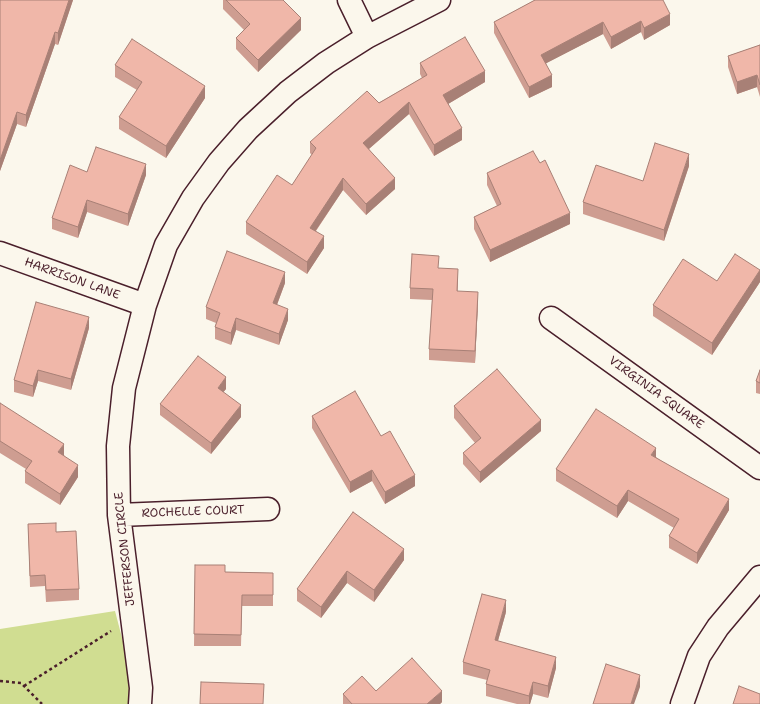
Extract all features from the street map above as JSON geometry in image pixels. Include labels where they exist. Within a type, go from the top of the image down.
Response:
[{"type":"street","points":[[349,0],[367,37]]},
{"type":"street","name":"JEFFERSON CIRCLE","points":[[140,704],[141,688],[119,516],[118,446],[124,388],[145,305],[166,246],[193,198],[219,162],[248,128],[288,92],[326,63],[367,37],[439,0]]},
{"type":"street","name":"HARRISON LANE","points":[[0,253],[145,305]]},
{"type":"street","name":"VIRGINIA SQUARE","points":[[551,318],[760,468]]},
{"type":"street","name":"ROCHELLE COURT","points":[[119,516],[268,509]]},
{"type":"street","points":[[682,704],[699,656],[718,627],[760,577]]},
{"type":"path","points":[[24,686],[132,618]]},
{"type":"path","points":[[0,681],[21,683],[42,704]]},
{"type":"green space","points":[[115,611],[133,680],[131,704],[0,704],[0,629]]},
{"type":"building","points":[[0,0],[69,0],[58,33],[55,32],[26,115],[17,112],[0,160]]},
{"type":"building","points":[[226,0],[283,0],[301,18],[258,60],[236,38],[250,24]]},
{"type":"building","points":[[535,0],[663,0],[670,14],[644,28],[641,21],[611,37],[603,22],[541,55],[552,75],[529,87],[494,22]]},
{"type":"building","points":[[465,37],[485,71],[443,95],[462,128],[434,145],[409,102],[363,143],[395,178],[366,204],[343,178],[310,228],[324,236],[307,262],[246,222],[277,175],[292,185],[316,148],[310,142],[367,91],[379,103],[427,75],[420,63]]},
{"type":"building","points":[[132,39],[205,86],[166,146],[119,117],[142,82],[115,65]]},
{"type":"building","points":[[760,45],[760,85],[757,75],[737,82],[728,56]]},
{"type":"building","points":[[655,143],[689,154],[664,230],[583,202],[596,165],[643,181]]},
{"type":"building","points":[[96,147],[146,164],[128,214],[87,200],[78,227],[52,218],[70,165],[87,172]]},
{"type":"building","points":[[533,151],[540,163],[545,160],[570,213],[490,250],[474,217],[501,204],[487,173]]},
{"type":"building","points":[[227,251],[285,272],[273,303],[288,309],[279,334],[236,318],[231,333],[215,327],[220,313],[206,307]]},
{"type":"building","points":[[412,254],[439,256],[438,268],[458,269],[457,291],[478,292],[475,351],[429,349],[433,289],[410,288]]},
{"type":"building","points":[[735,254],[760,270],[712,343],[653,305],[683,259],[717,281]]},
{"type":"building","points":[[36,302],[89,317],[71,379],[38,370],[33,386],[14,380]]},
{"type":"building","points":[[198,356],[226,377],[218,388],[241,405],[211,443],[160,404]]},
{"type":"building","points":[[497,369],[541,420],[480,472],[463,453],[481,438],[454,406]]},
{"type":"building","points":[[760,370],[760,383],[756,381]]},
{"type":"building","points":[[355,391],[381,436],[390,431],[415,475],[385,492],[372,470],[350,482],[312,416]]},
{"type":"building","points":[[0,403],[64,444],[58,452],[78,465],[60,494],[25,471],[32,461],[0,441]]},
{"type":"building","points":[[596,409],[656,448],[651,455],[729,499],[697,553],[669,536],[679,519],[628,490],[617,506],[556,469]]},
{"type":"building","points":[[353,512],[404,549],[374,590],[347,571],[321,607],[297,589]]},
{"type":"building","points":[[56,523],[56,532],[76,531],[79,589],[46,590],[45,575],[30,576],[28,524]]},
{"type":"building","points":[[195,565],[225,565],[225,572],[273,573],[273,595],[242,595],[241,635],[194,634]]},
{"type":"building","points":[[482,594],[506,600],[495,640],[556,657],[548,686],[533,682],[529,696],[486,684],[490,670],[463,662]]},
{"type":"building","points":[[412,658],[442,691],[427,704],[352,704],[343,694],[362,676],[376,691]]},
{"type":"building","points":[[606,664],[640,675],[631,704],[593,704]]},
{"type":"building","points":[[201,682],[264,684],[263,704],[200,704]]},
{"type":"building","points":[[739,686],[760,694],[760,704],[733,704]]}]
